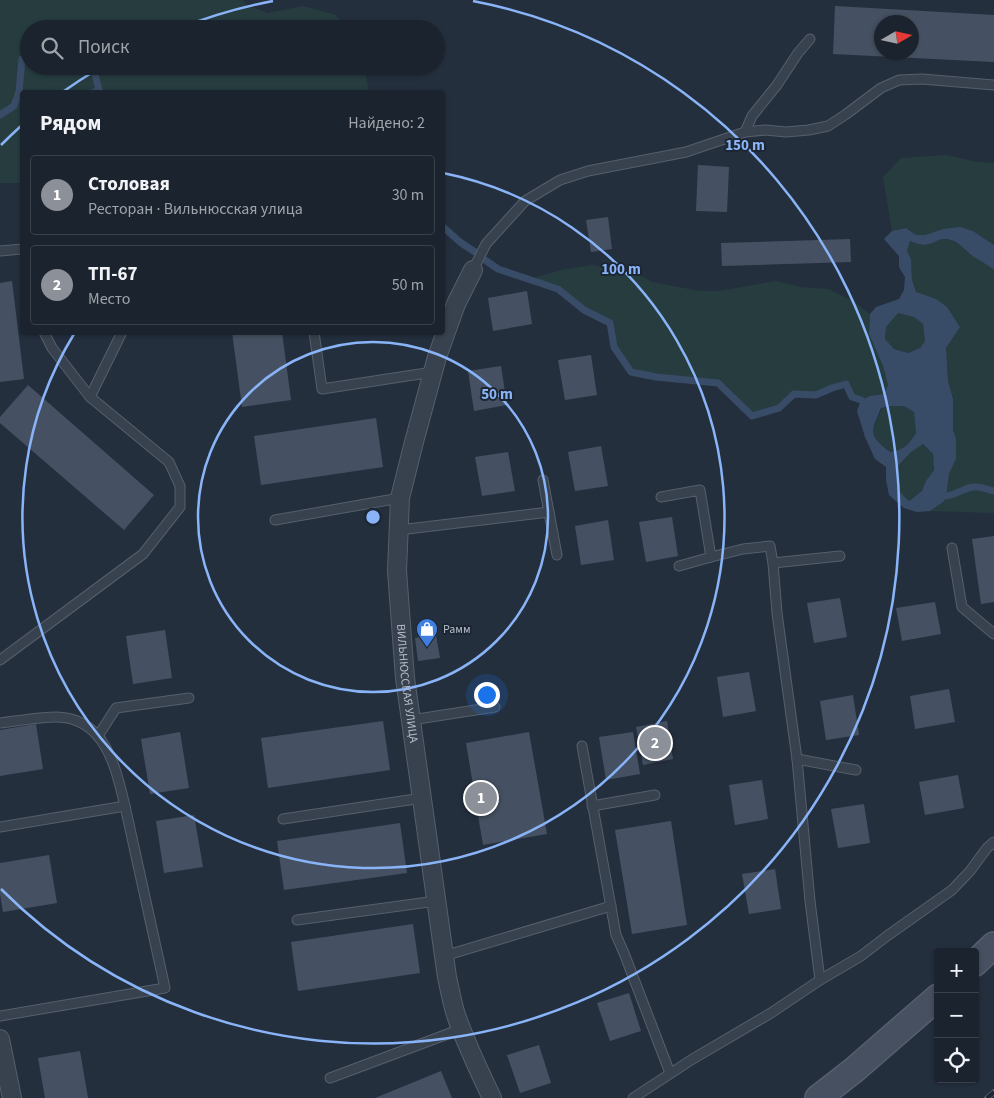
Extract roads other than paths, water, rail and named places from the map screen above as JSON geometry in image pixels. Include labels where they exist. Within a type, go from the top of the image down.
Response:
[{"type":"main road","points":[[979,960],[994,945]]},
{"type":"main road","points":[[818,1098],[934,1000]]},
{"type":"street","name":"ВИЛЬНЮССКАЯ УЛИЦА","points":[[445,335],[456,304],[473,270]]},
{"type":"street","name":"ВИЛЬНЮССКАЯ УЛИЦА","points":[[445,335],[437,357],[400,498],[397,571],[405,678],[446,977],[461,1029],[492,1098]]},
{"type":"street","points":[[0,1039],[12,1098]]},
{"type":"lane","points":[[745,132],[752,116],[810,39]]},
{"type":"lane","points":[[473,270],[486,244],[525,201],[560,180],[588,172],[686,152],[745,132],[765,130],[786,132],[828,126],[881,88],[899,80],[922,78],[994,85]]},
{"type":"lane","points":[[0,251],[20,249]]},
{"type":"lane","points":[[0,660],[143,554],[180,507],[180,486],[168,462],[90,397],[52,348],[46,335]]},
{"type":"lane","points":[[90,397],[121,335]]},
{"type":"lane","points":[[314,335],[322,389],[433,372]]},
{"type":"lane","points":[[543,480],[557,555]]},
{"type":"lane","points":[[661,497],[700,490],[711,557]]},
{"type":"lane","points":[[275,520],[400,498]]},
{"type":"lane","points":[[399,530],[549,512]]},
{"type":"lane","points":[[679,566],[743,549],[770,546],[777,614],[797,759],[810,901],[820,980]]},
{"type":"lane","points":[[952,548],[962,606],[994,634]]},
{"type":"lane","points":[[773,563],[840,556]]},
{"type":"lane","points":[[98,736],[116,708],[189,698]]},
{"type":"lane","points":[[411,720],[495,707]]},
{"type":"lane","points":[[0,724],[56,717],[71,718],[86,726],[98,736],[109,752],[125,806],[166,988],[0,1016]]},
{"type":"lane","points":[[582,746],[616,934],[670,1073]]},
{"type":"lane","points":[[797,759],[856,770]]},
{"type":"lane","points":[[592,806],[655,794]]},
{"type":"lane","points":[[283,819],[422,798]]},
{"type":"lane","points":[[0,827],[125,806]]},
{"type":"lane","points":[[633,1098],[670,1073],[771,1013],[820,980],[861,956],[952,890],[991,845],[994,833]]},
{"type":"lane","points":[[297,920],[436,901]]},
{"type":"lane","points":[[444,956],[611,906]]},
{"type":"lane","points":[[330,1078],[461,1029]]},
{"type":"water","points":[[960,227],[973,231],[994,245],[994,270],[952,240],[942,239],[924,245],[910,241],[907,251],[911,259],[912,280],[916,292],[936,299],[947,307],[960,327],[946,348],[948,381],[953,399],[953,430],[956,439],[956,459],[949,474],[946,497],[943,502],[930,511],[917,512],[904,508],[889,495],[886,467],[875,459],[865,437],[857,411],[861,400],[870,396],[884,394],[888,385],[883,366],[869,334],[870,314],[876,307],[899,299],[904,290],[905,277],[899,267],[899,256],[884,239],[892,231],[906,228],[916,235],[925,235],[943,229]],"holes":[[[898,313],[914,317],[923,324],[925,341],[920,348],[908,353],[894,349],[885,339],[886,327]],[[904,406],[914,412],[916,433],[899,450],[890,452],[875,437],[875,423],[881,408]],[[923,444],[933,454],[934,470],[922,491],[909,501],[898,486],[896,468],[911,452]]]},
{"type":"waterway","points":[[0,115],[14,106],[19,92],[21,75]]},
{"type":"waterway","points":[[95,75],[99,90]]},
{"type":"waterway","points":[[445,229],[475,252]]},
{"type":"waterway","points":[[485,260],[498,269],[558,289],[584,310],[610,323],[614,347],[631,372],[656,377],[718,383],[752,416],[779,408],[794,394],[816,395],[846,384],[852,397],[861,400]]},
{"type":"waterway","points":[[946,496],[974,487],[994,491]]},
{"type":"railway","points":[[987,1098],[994,1092]]},
{"type":"place","name":"Рамм","points":[[427,648]]},
{"type":"place","name":"ТП-67","points":[[655,743]]},
{"type":"place","name":"Столовая","points":[[481,798]]}]
